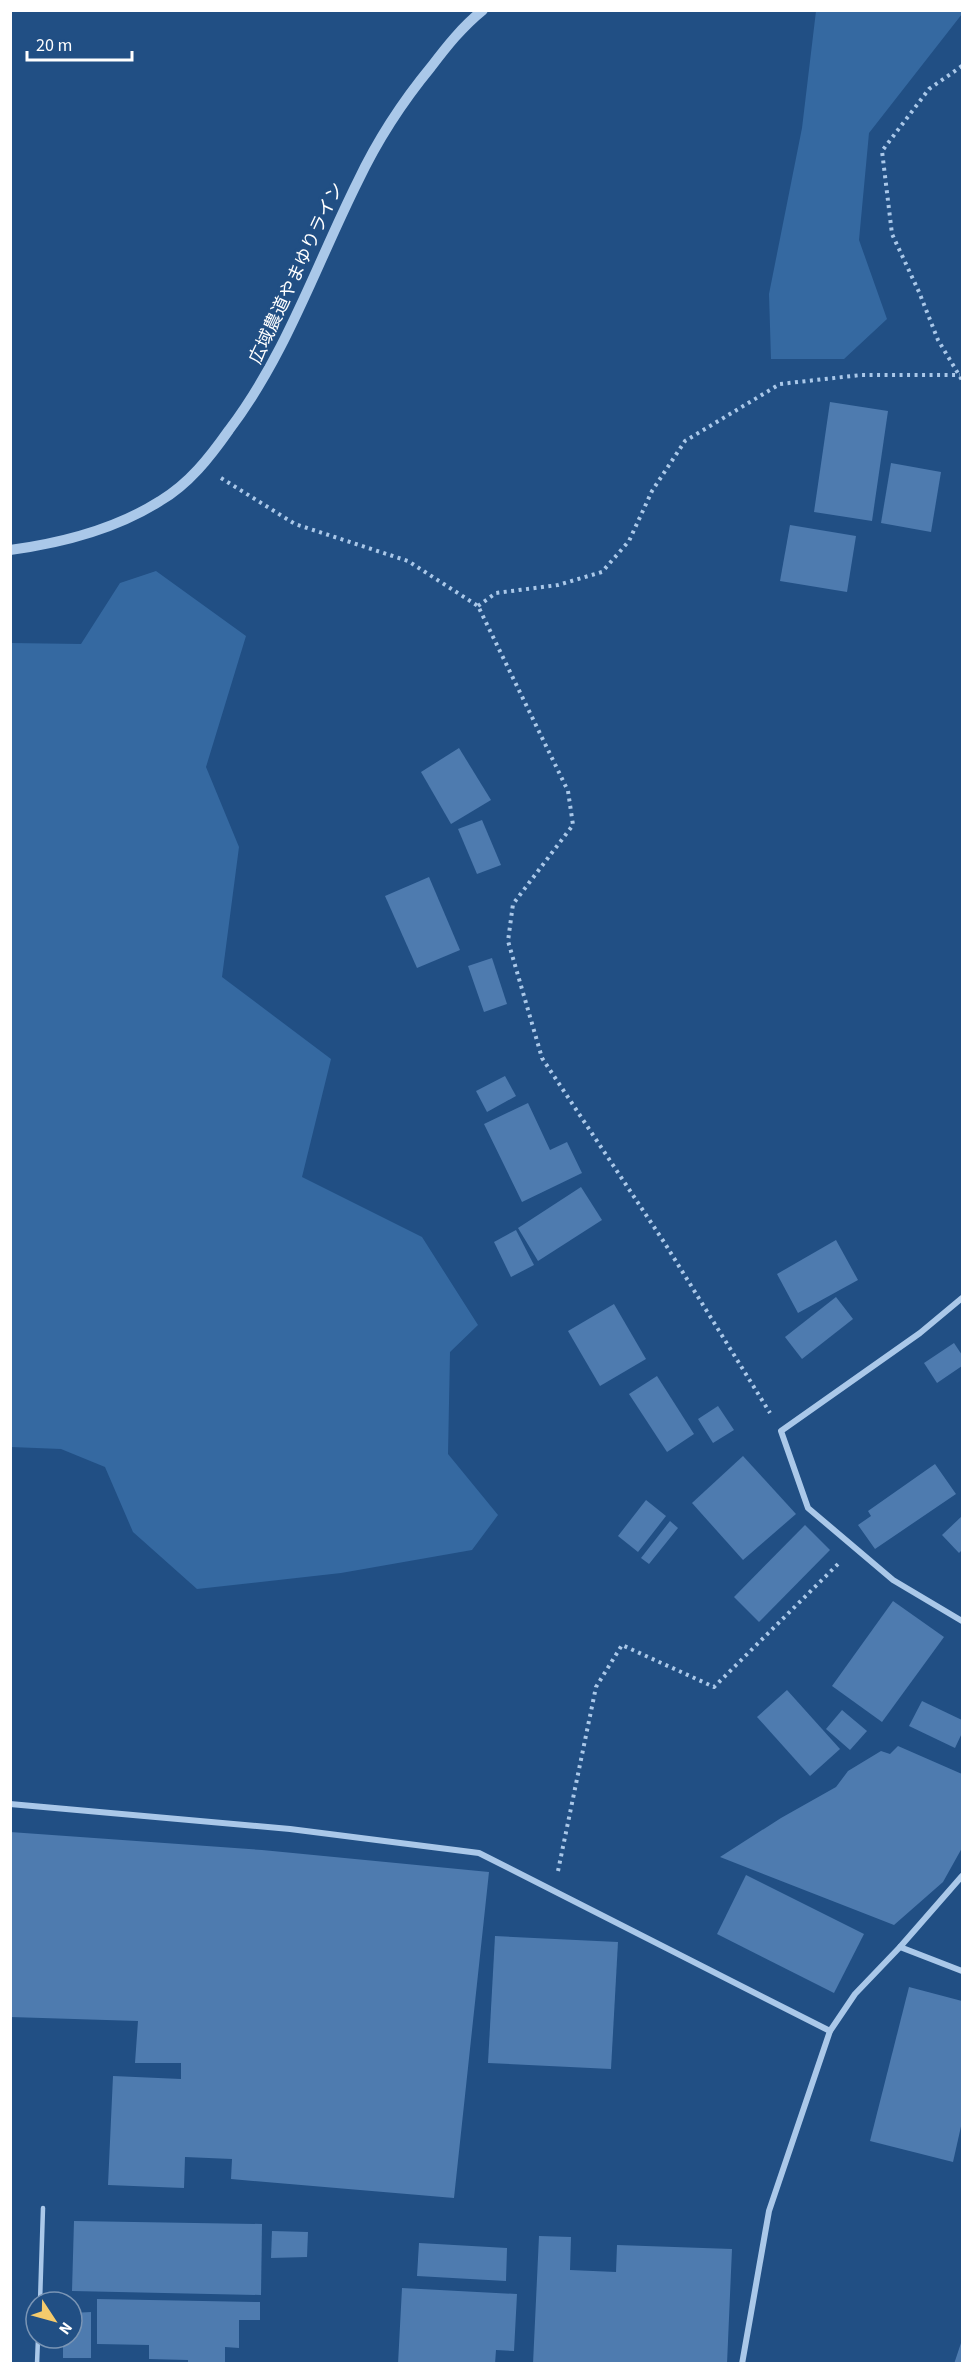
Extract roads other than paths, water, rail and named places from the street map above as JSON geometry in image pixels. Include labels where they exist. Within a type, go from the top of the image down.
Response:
[{"type":"street","name":"広域農道やまゆりライン","points":[[10,550],[47,545],[105,528],[161,501],[202,467],[248,405],[291,330],[358,180],[389,126],[420,80],[464,26],[483,10]]},
{"type":"street","points":[[963,1298],[921,1333],[780,1431],[808,1508],[893,1580],[963,1621]]},
{"type":"street","points":[[10,1804],[290,1828],[479,1852],[830,2031]]},
{"type":"street","points":[[742,2364],[769,2211],[830,2031],[855,1994],[963,1876]]},
{"type":"street","points":[[900,1947],[963,1971]]},
{"type":"lane","points":[[40,2290],[43,2208]]}]
